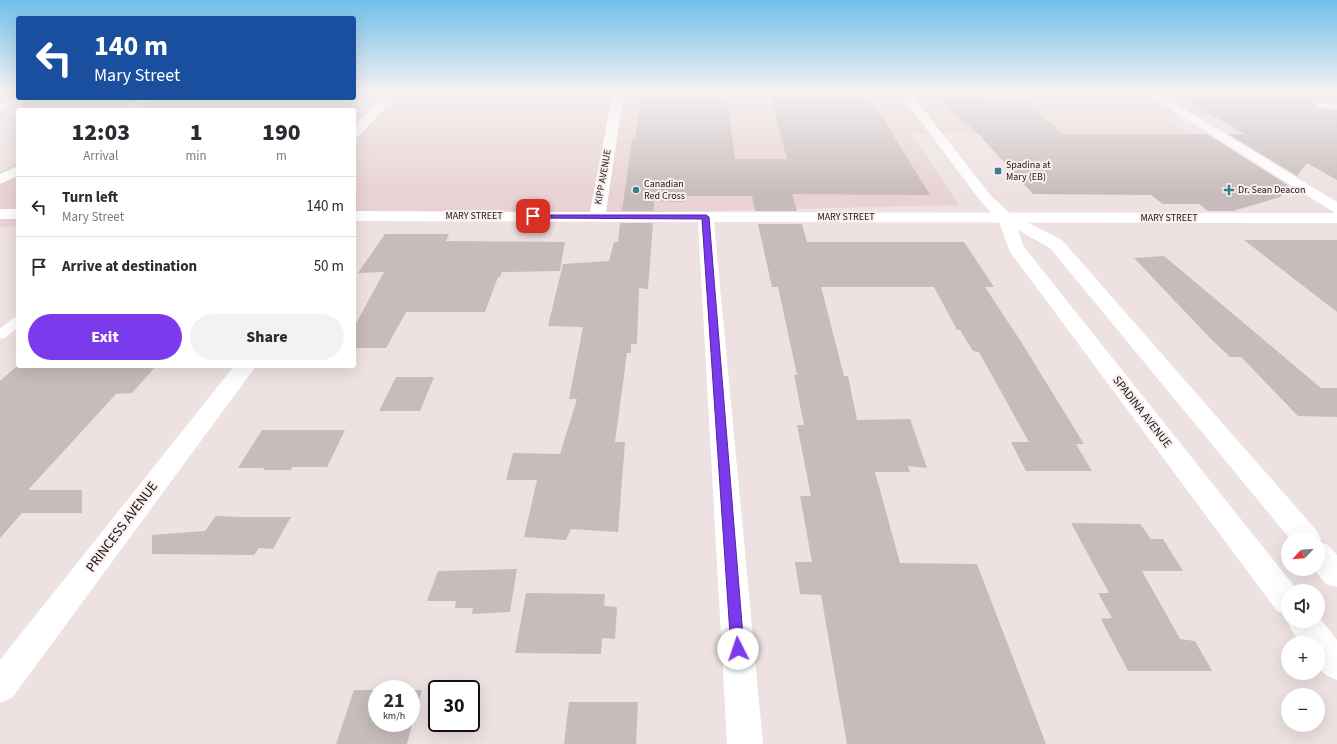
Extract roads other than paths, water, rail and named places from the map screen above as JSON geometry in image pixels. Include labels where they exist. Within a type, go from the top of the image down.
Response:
[{"type":"street","name":"KIPP AVENUE","points":[[597,216],[612,126]]},
{"type":"street","name":"SPADINA AVENUE","points":[[930,126],[987,200],[1005,217],[1056,244],[1300,532]]},
{"type":"street","points":[[1204,126],[1337,209]]},
{"type":"street","points":[[0,180],[16,171]]},
{"type":"street","points":[[0,214],[16,214]]},
{"type":"street","name":"MARY STREET","points":[[356,218],[597,216],[1337,218]]},
{"type":"street","points":[[706,217],[745,744]]},
{"type":"street","name":"SPADINA AVENUE","points":[[1005,217],[1016,248],[1281,593]]},
{"type":"street","name":"PRINCESS AVENUE","points":[[0,687],[243,368]]},
{"type":"street","points":[[1325,560],[1337,575]]},
{"type":"street","points":[[1308,628],[1337,666]]},
{"type":"lane","points":[[0,335],[16,323]]},
{"type":"place","name":"Spadina at Mary (EB)","points":[[998,171]]},
{"type":"place","name":"Canadian Red Cross","points":[[636,190]]},
{"type":"place","name":"Dr. Sean Deacon","points":[[1229,190]]}]
